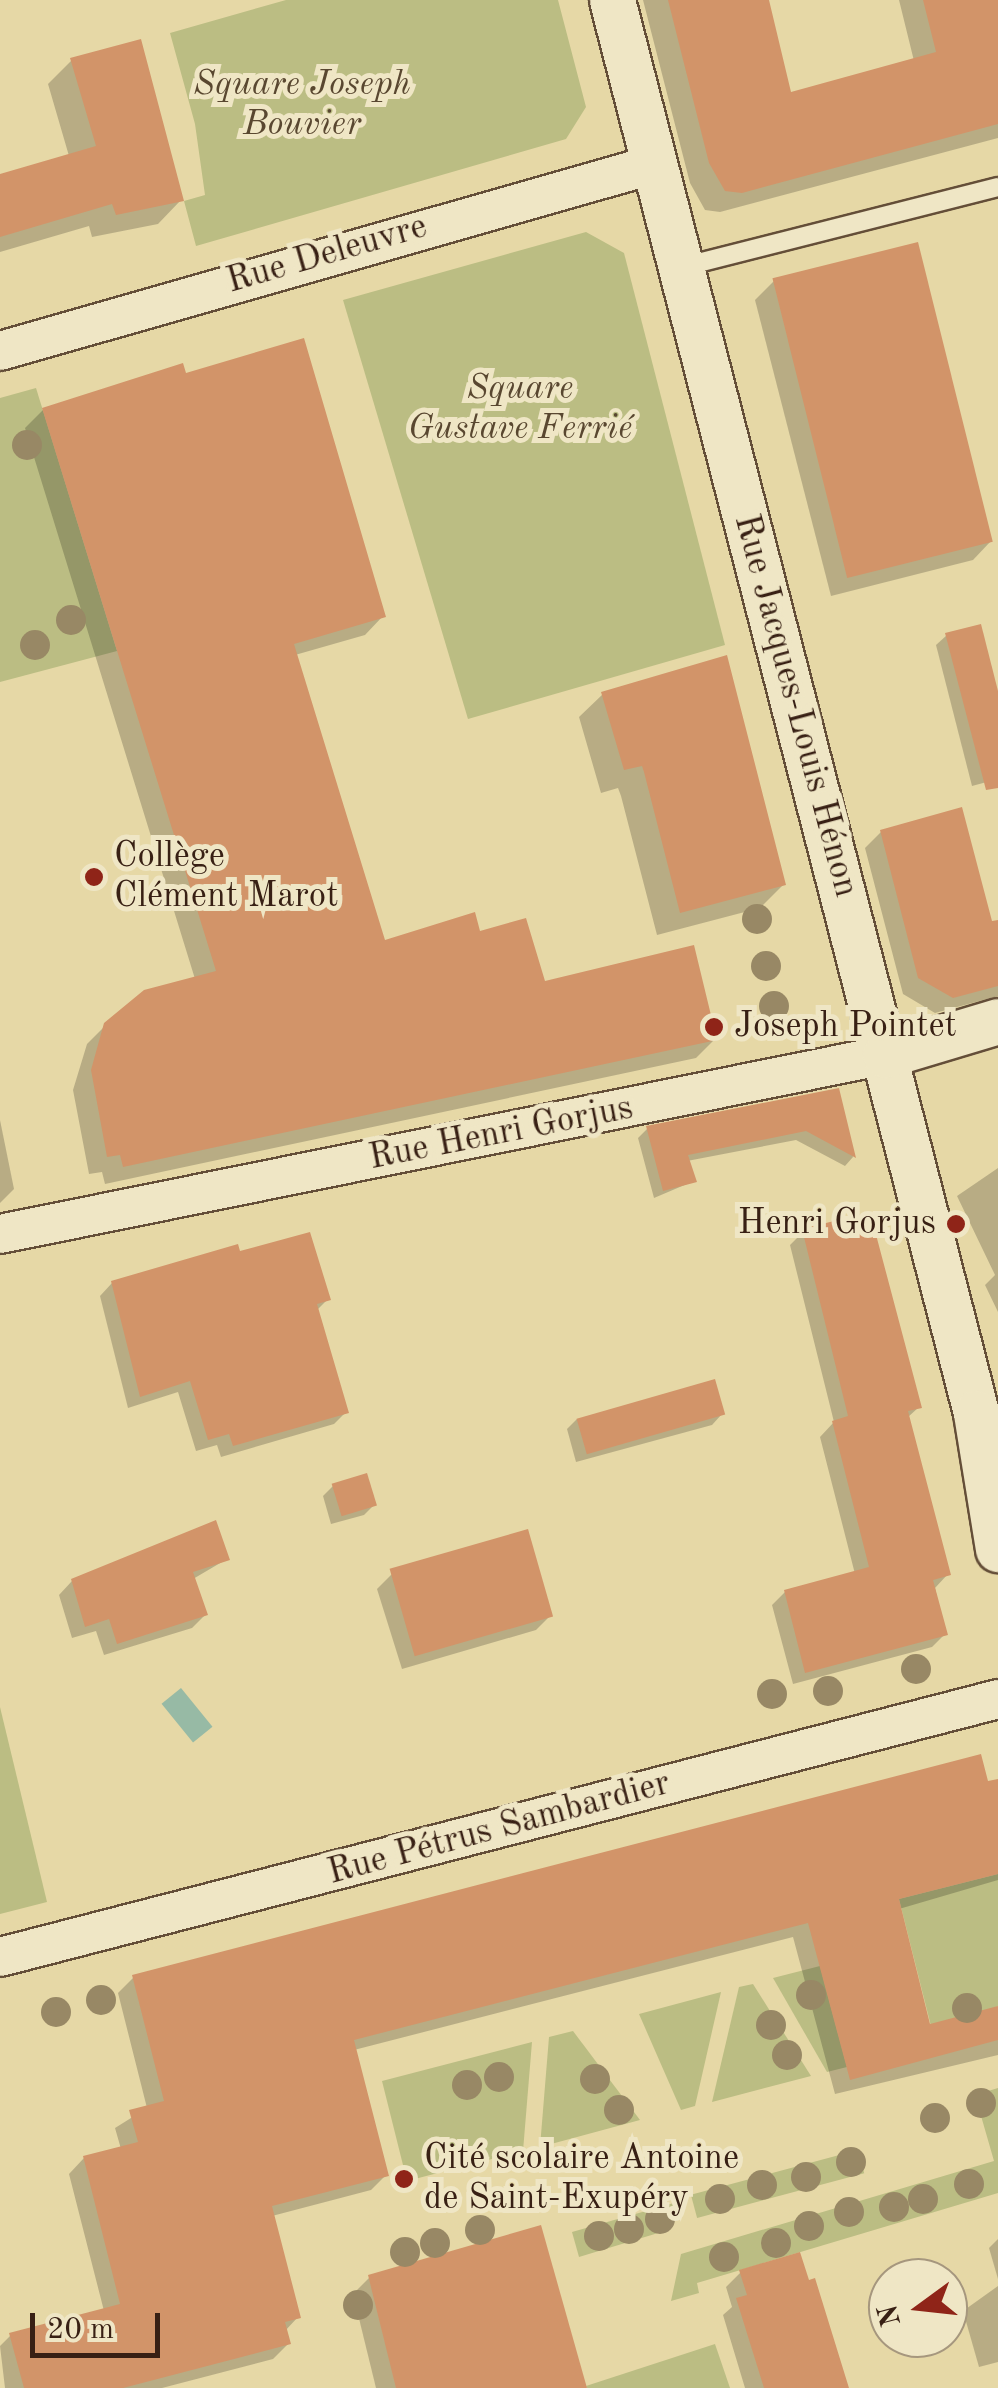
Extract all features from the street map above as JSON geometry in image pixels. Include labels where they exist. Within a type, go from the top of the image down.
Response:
[{"type":"street","name":"Rue Jacques-Louis Hénon","points":[[612,0],[976,1413],[998,1548]]},
{"type":"street","name":"Rue Deleuvre","points":[[0,351],[655,164]]},
{"type":"street","name":"Rue Henri Gorjus","points":[[0,1234],[885,1055],[998,1021]]},
{"type":"street","name":"Rue Jacques-Louis Hénon","points":[[976,1413],[998,1465]]},
{"type":"street","name":"Rue Pétrus Sambardier","points":[[0,1957],[998,1699]]},
{"type":"lane","points":[[682,267],[998,187]]},
{"type":"green space","name":"Square Joseph Bouvier","points":[[286,0],[558,0],[586,107],[566,139],[196,246],[184,201],[205,195],[195,124],[170,33]]},
{"type":"green space","name":"Square Gustave Ferrié","points":[[586,232],[624,253],[725,645],[468,719],[343,300]]},
{"type":"green space","points":[[36,388],[117,651],[0,682],[0,398]]},
{"type":"green space","points":[[0,1707],[47,1902],[0,1914]]},
{"type":"green space","points":[[998,1874],[998,2006],[936,2046],[899,1899]]},
{"type":"green space","points":[[820,1966],[847,2067],[827,2072],[773,1978]]},
{"type":"green space","points":[[753,1984],[811,2076],[712,2102],[739,1987]]},
{"type":"green space","points":[[721,1992],[695,2106],[681,2110],[639,2014]]},
{"type":"green space","points":[[573,2031],[640,2120],[540,2147],[549,2037]]},
{"type":"green space","points":[[532,2042],[523,2151],[407,2181],[382,2081]]},
{"type":"green space","points":[[998,2088],[998,2193],[697,2283],[699,2293],[671,2301],[681,2254],[994,2161],[975,2095]]},
{"type":"green space","points":[[858,2150],[864,2173],[697,2218],[691,2195]]},
{"type":"green space","points":[[674,2203],[668,2230],[579,2257],[572,2232]]},
{"type":"green space","points":[[715,2344],[730,2388],[586,2386]]},
{"type":"shaded area","points":[[181,1688],[212,1727],[193,1743],[162,1704]]},
{"type":"building","points":[[668,0],[769,0],[791,92],[936,52],[923,0],[998,0],[998,124],[742,193],[725,191],[709,163]]},
{"type":"building","points":[[141,39],[184,201],[116,215],[112,204],[0,237],[0,174],[96,146],[70,58]]},
{"type":"building","points":[[918,242],[993,542],[847,578],[772,278]]},
{"type":"building","points":[[304,338],[386,617],[294,644],[385,940],[475,912],[480,931],[526,918],[545,981],[694,945],[717,1040],[123,1167],[120,1155],[107,1157],[91,1070],[104,1023],[144,990],[216,971],[42,408],[183,363],[186,373]]},
{"type":"building","points":[[981,624],[998,691],[998,788],[986,790],[945,633]]},
{"type":"building","points":[[727,655],[786,885],[680,913],[642,766],[624,770],[601,692]]},
{"type":"building","points":[[962,807],[992,921],[998,920],[998,986],[953,998],[918,978],[880,830]]},
{"type":"building","points":[[839,1088],[856,1158],[806,1131],[688,1155],[697,1182],[663,1191],[646,1126]]},
{"type":"building","points":[[870,1212],[922,1408],[908,1411],[951,1575],[933,1580],[948,1635],[805,1673],[784,1590],[869,1567],[832,1421],[848,1416],[802,1229]]},
{"type":"building","points":[[310,1232],[331,1300],[317,1304],[349,1413],[233,1446],[229,1434],[208,1440],[190,1381],[140,1397],[111,1281],[238,1244],[240,1251]]},
{"type":"building","points":[[715,1379],[725,1415],[587,1454],[577,1419]]},
{"type":"building","points":[[367,1473],[377,1506],[342,1516],[332,1484]]},
{"type":"building","points":[[216,1520],[230,1560],[193,1572],[208,1615],[117,1644],[109,1619],[85,1627],[71,1579]]},
{"type":"building","points":[[528,1529],[553,1616],[415,1656],[390,1569]]},
{"type":"building","points":[[981,1754],[988,1781],[998,1779],[998,1874],[899,1899],[930,2024],[998,2006],[998,2040],[850,2080],[808,1923],[354,2040],[389,2176],[272,2206],[301,2318],[285,2322],[291,2344],[123,2388],[24,2388],[9,2333],[120,2304],[83,2156],[138,2142],[129,2110],[164,2101],[132,1975]]},
{"type":"building","points":[[541,2225],[587,2388],[396,2388],[368,2275]]},
{"type":"building","points":[[800,2252],[809,2280],[815,2278],[849,2388],[764,2388],[736,2298],[747,2295],[739,2270]]},
{"type":"place","name":"Collège Clément Marot","points":[[94,877]]},
{"type":"place","name":"Joseph Pointet","points":[[714,1027]]},
{"type":"place","name":"Henri Gorjus","points":[[956,1224]]},
{"type":"place","name":"Cité scolaire Antoine de Saint-Exupéry","points":[[404,2179]]}]
